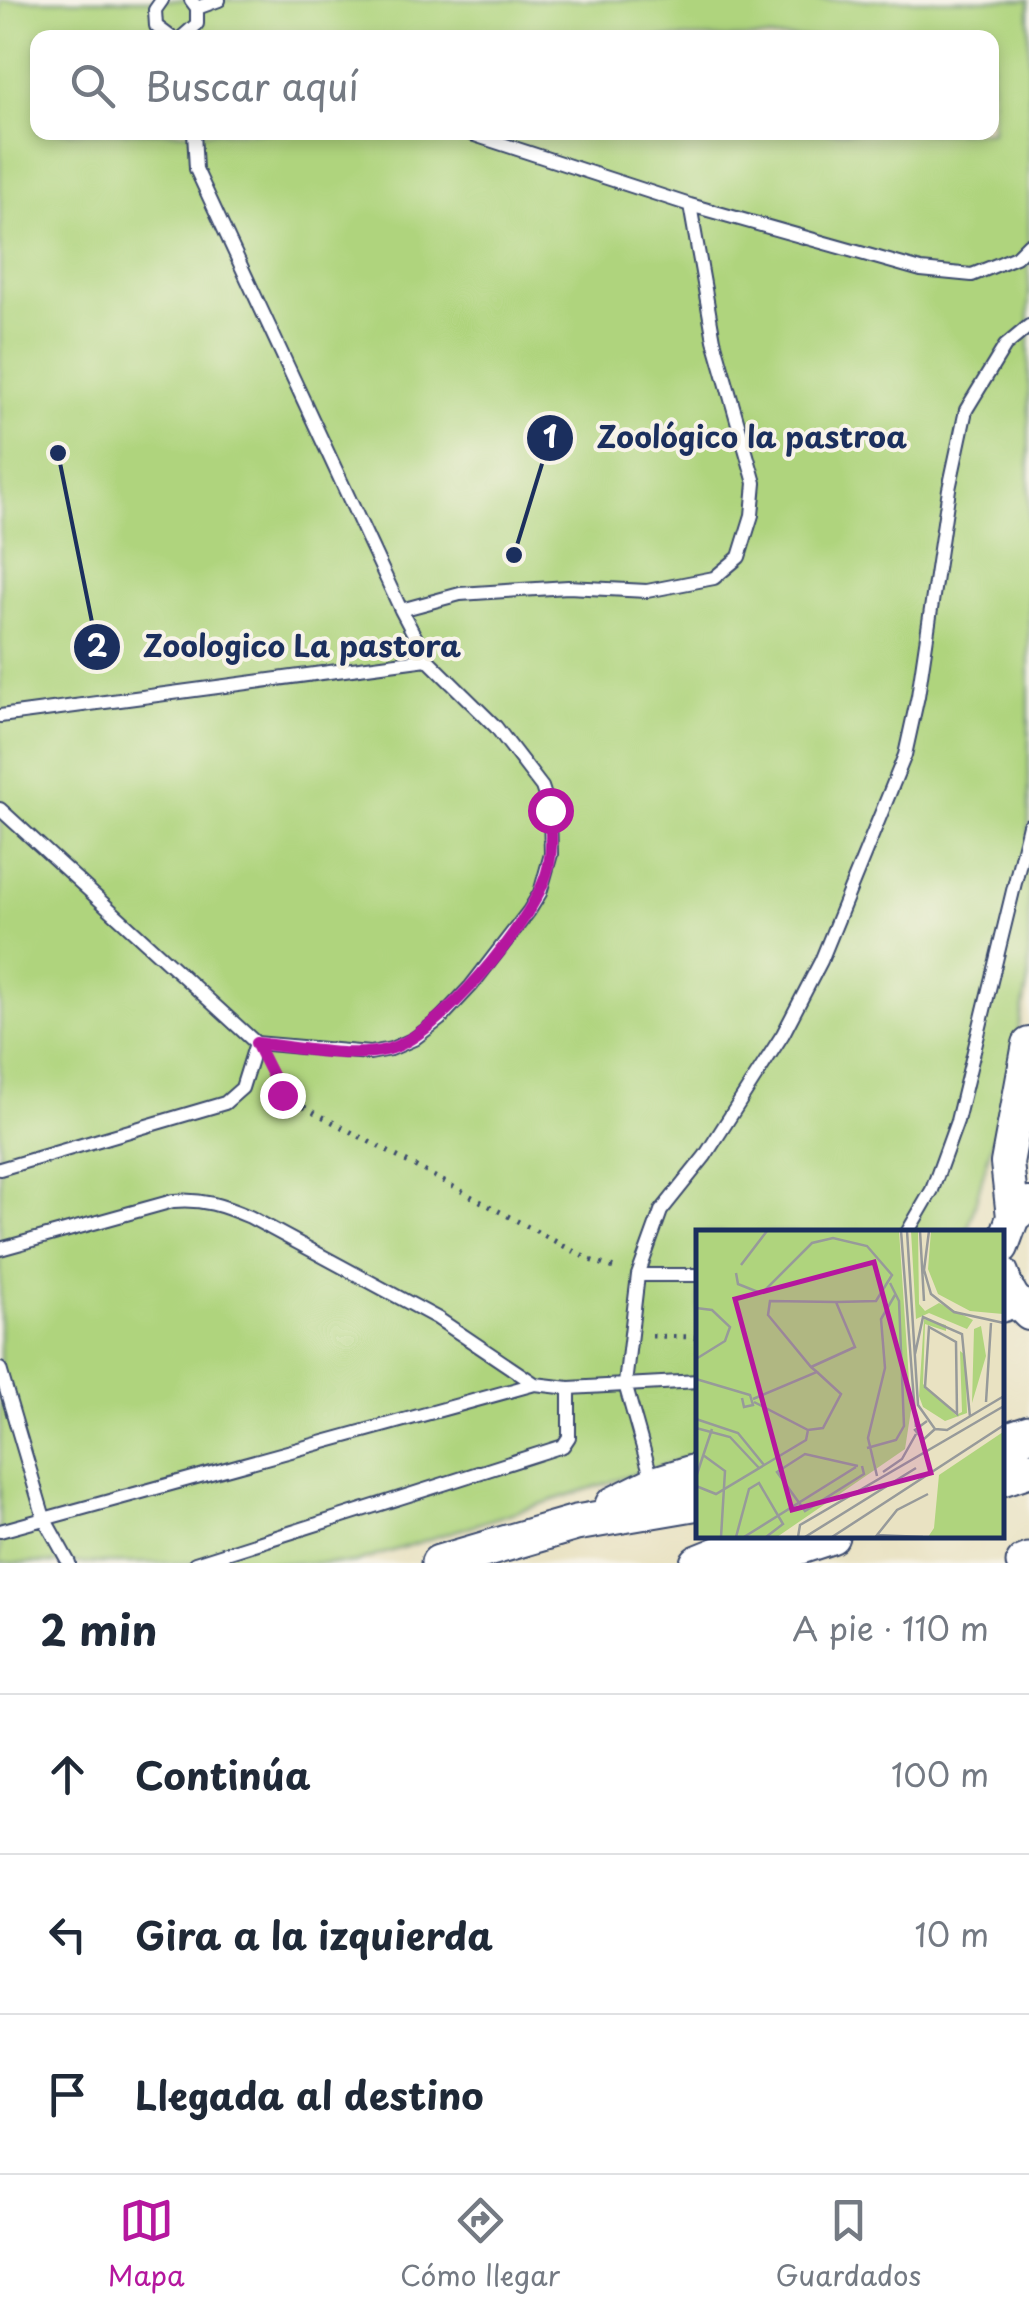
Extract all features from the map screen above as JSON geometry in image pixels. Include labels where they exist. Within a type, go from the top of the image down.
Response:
[{"type":"main road","points":[[1004,1441],[1029,1433]]},
{"type":"main road","points":[[1004,1477],[1029,1469]]},
{"type":"main road","points":[[576,1523],[654,1486],[696,1472]]},
{"type":"main road","points":[[439,1563],[576,1523],[696,1503]]},
{"type":"main road","points":[[698,1563],[759,1538]]},
{"type":"main road","points":[[749,1563],[825,1538]]},
{"type":"street","points":[[1015,1223],[1007,1163],[1029,1044]]},
{"type":"lane","points":[[161,30],[156,26],[155,10],[162,0]]},
{"type":"lane","points":[[191,30],[197,24],[194,4],[218,0]]},
{"type":"lane","points":[[0,809],[256,1043],[370,1053],[414,1038],[440,1020],[471,986],[540,893],[551,854],[550,810],[542,787],[496,728],[427,659],[196,168],[192,140]]},
{"type":"lane","points":[[490,140],[690,204],[921,270],[972,274],[1016,258],[1029,244]]},
{"type":"lane","points":[[401,610],[460,594],[568,587],[647,591],[714,578],[738,557],[752,515],[755,483],[714,340],[690,204]]},
{"type":"lane","points":[[654,1486],[625,1384],[638,1275],[661,1211],[714,1141],[782,1034],[821,962],[904,755],[918,696],[949,489],[966,410],[1005,346],[1029,326]]},
{"type":"lane","points":[[0,716],[427,659]]},
{"type":"lane","points":[[910,1230],[932,1190],[957,1120],[1029,824]]},
{"type":"lane","points":[[0,1170],[225,1103],[242,1088],[256,1043]]},
{"type":"lane","points":[[0,1248],[174,1201],[196,1199],[219,1204],[436,1318],[535,1384]]},
{"type":"lane","points":[[638,1275],[696,1275]]},
{"type":"lane","points":[[0,1370],[44,1518],[69,1563]]},
{"type":"lane","points":[[0,1531],[535,1384],[569,1388],[696,1381]]},
{"type":"lane","points":[[195,1563],[563,1446],[569,1436],[569,1388]]},
{"type":"path","points":[[256,1043],[282,1095],[590,1260],[638,1275]]},
{"type":"path","points":[[628,1336],[696,1337]]},
{"type":"green space","points":[[0,0],[1029,0],[1029,977],[1005,1096],[968,1230],[696,1230],[696,1455],[354,1563],[0,1563]]},
{"type":"place","name":"Zoologico La pastora","points":[[58,453]]},
{"type":"place","name":"Zoológico la pastroa","points":[[514,555]]},
{"type":"route","points":[[282,1095],[256,1043],[370,1053],[391,1049],[440,1020],[471,986],[540,893],[551,854],[550,810]]}]
